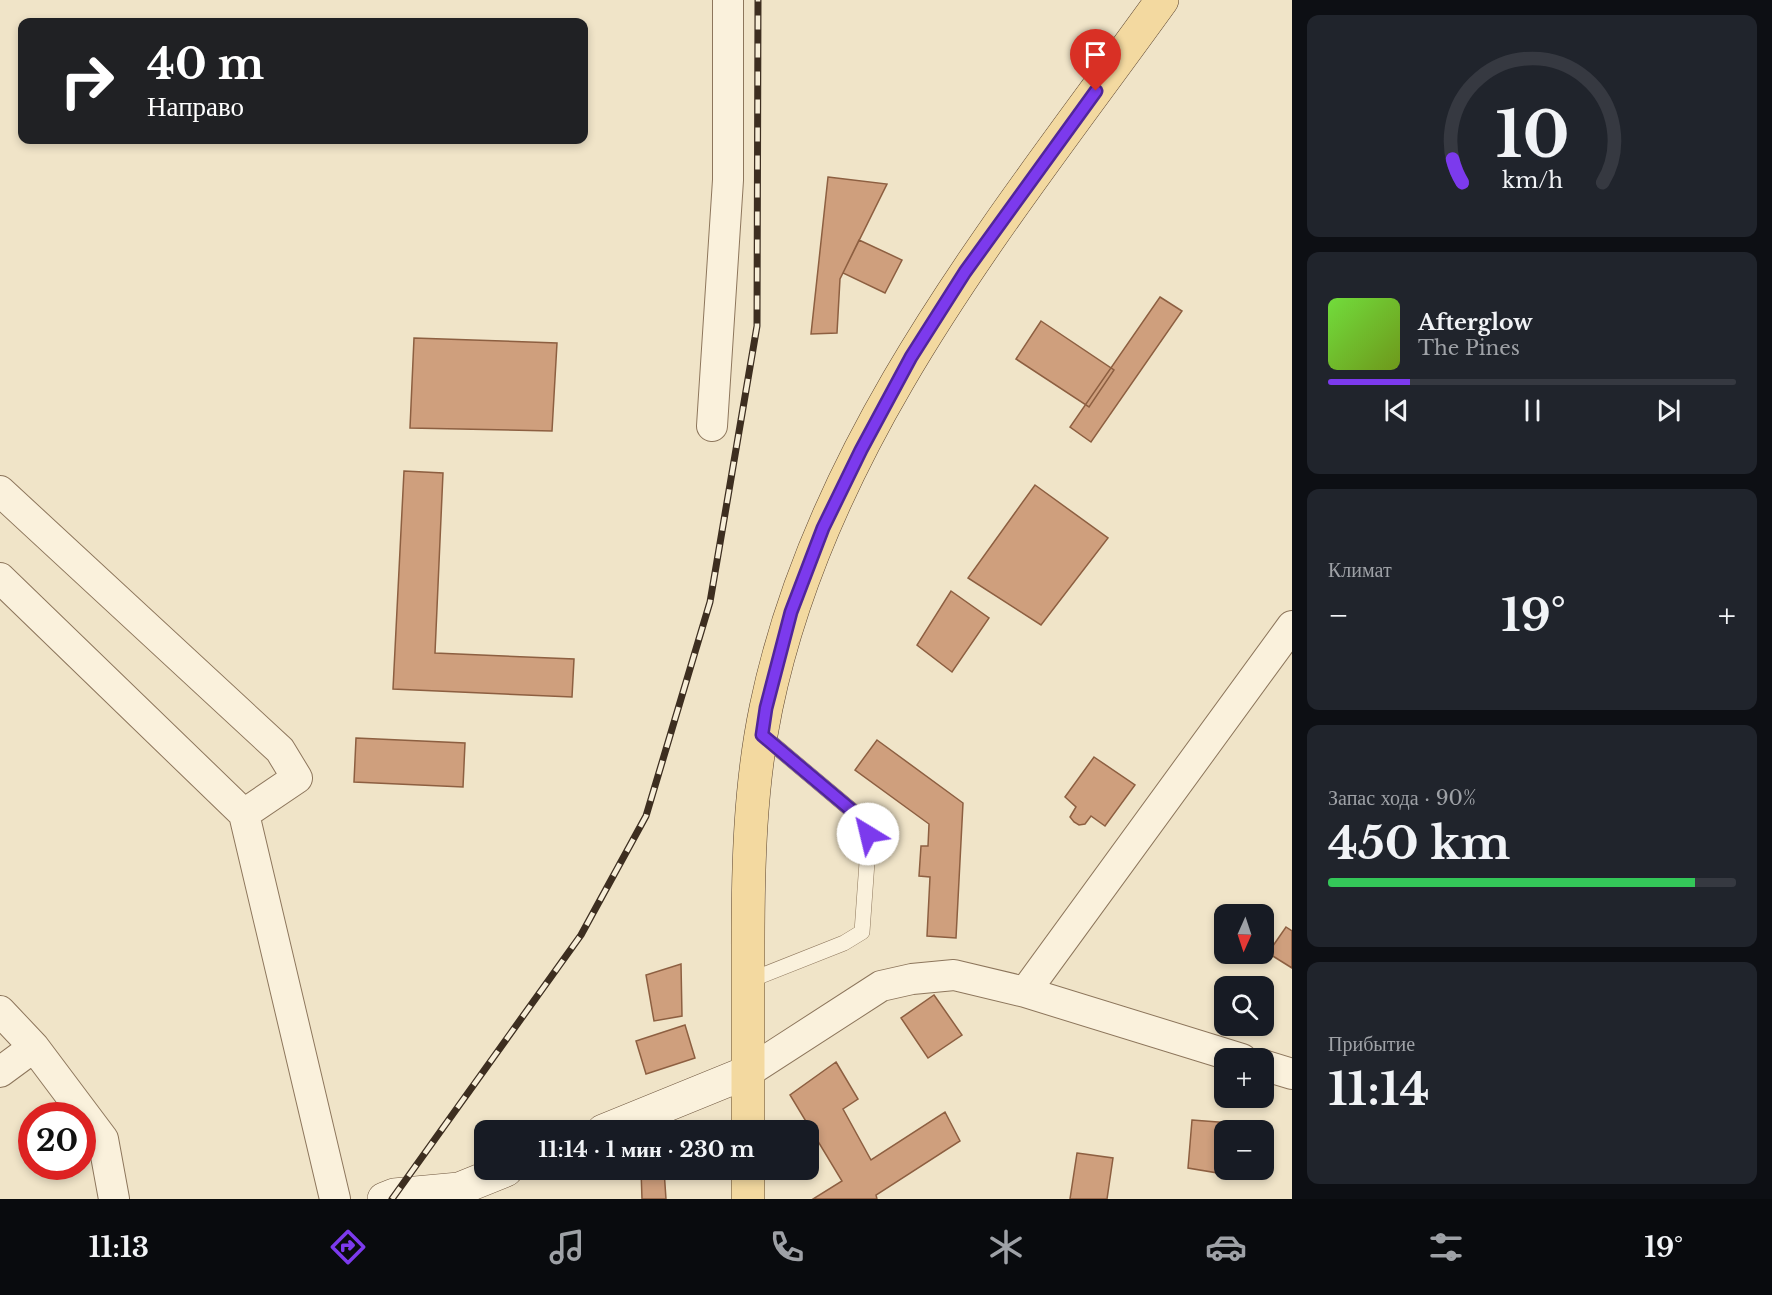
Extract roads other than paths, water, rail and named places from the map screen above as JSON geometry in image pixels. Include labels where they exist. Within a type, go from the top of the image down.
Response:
[{"type":"main road","points":[[748,1120],[748,882],[754,790],[766,708],[791,612],[823,528],[861,450],[911,357],[965,272],[1162,0]]},
{"type":"main road","points":[[748,1180],[748,1199]]},
{"type":"street","points":[[712,426],[728,180],[728,0]]},
{"type":"street","points":[[0,490],[280,750],[297,778],[244,814]]},
{"type":"street","points":[[0,578],[244,814],[335,1199]]},
{"type":"street","points":[[1025,992],[1292,626]]},
{"type":"street","points":[[630,1120],[748,1072],[880,986],[912,979],[954,975],[1025,992],[1214,1050]]},
{"type":"street","points":[[0,1011],[34,1047],[103,1139],[114,1199]]},
{"type":"street","points":[[0,1072],[34,1047]]},
{"type":"street","points":[[1274,1068],[1292,1074]]},
{"type":"street","points":[[384,1199],[394,1195],[459,1189],[481,1180]]},
{"type":"lane","points":[[748,981],[844,943],[862,932],[868,845],[868,834],[862,819],[762,735]]},
{"type":"railway","points":[[392,1199],[581,935],[646,816],[710,602],[757,326],[758,0]]}]
